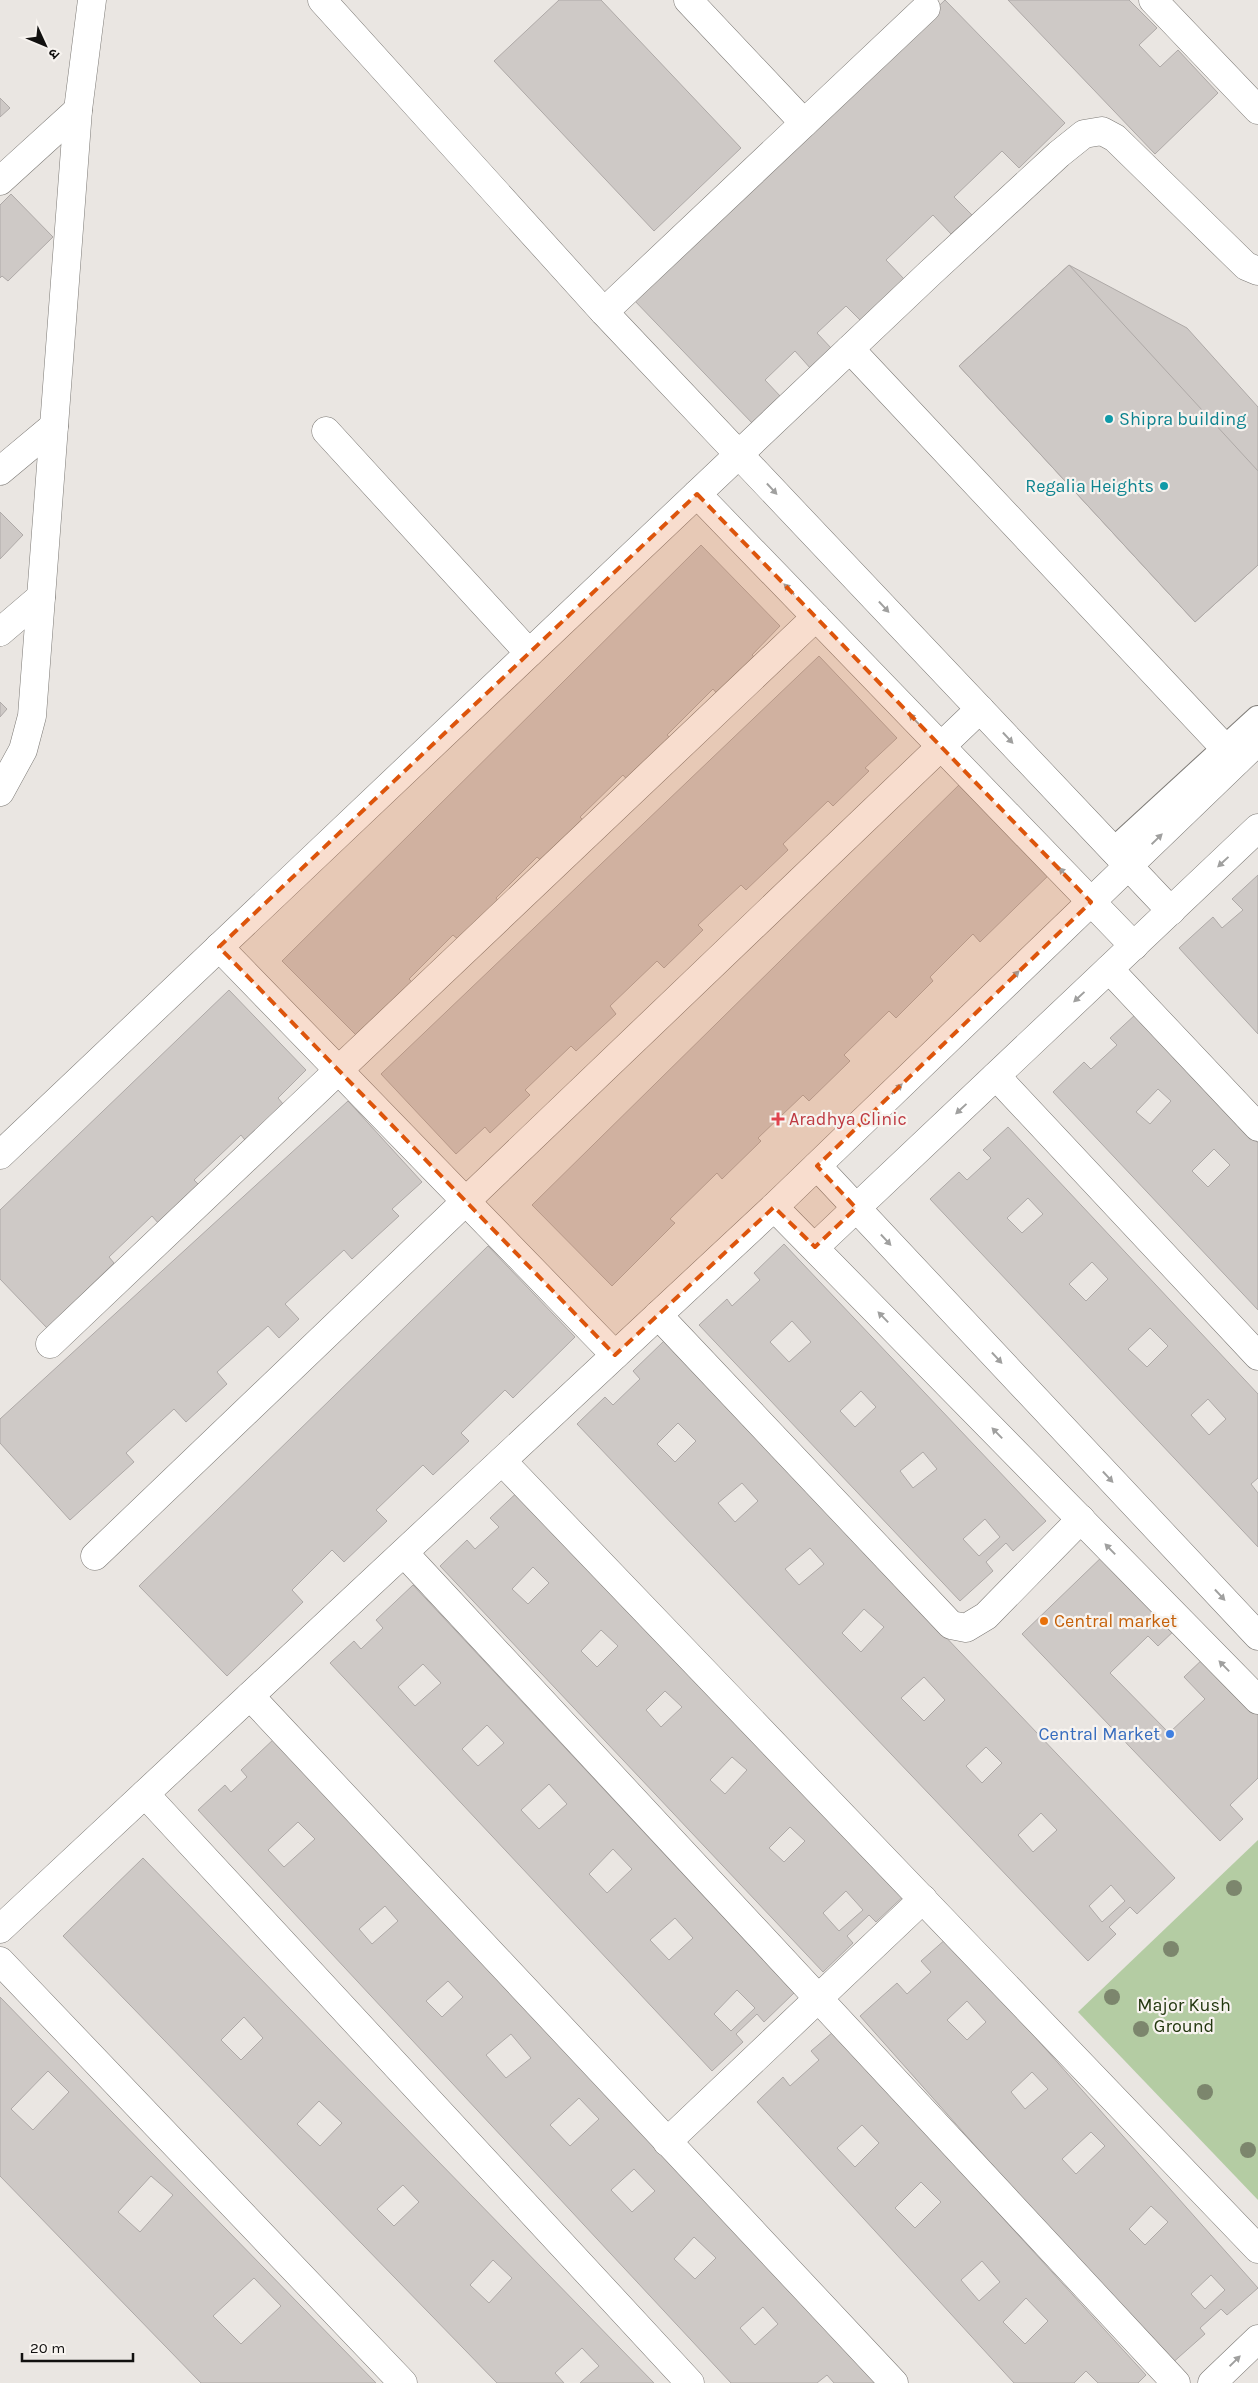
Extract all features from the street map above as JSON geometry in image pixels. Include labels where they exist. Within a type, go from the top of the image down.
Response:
[{"type":"street","points":[[0,792],[22,750],[32,716],[78,110],[92,0]]},
{"type":"street","points":[[322,0],[604,312],[1171,910]]},
{"type":"street","points":[[688,0],[804,123]]},
{"type":"street","points":[[1153,0],[1258,110]]},
{"type":"street","points":[[604,312],[926,8]]},
{"type":"street","points":[[0,182],[78,110]]},
{"type":"street","points":[[0,1155],[850,349],[1059,154],[1084,134],[1102,132],[1115,138],[1246,266],[1258,271]]},
{"type":"street","points":[[850,349],[1232,756]]},
{"type":"street","points":[[0,471],[54,426]]},
{"type":"street","points":[[326,431],[529,653]]},
{"type":"street","points":[[697,494],[1134,946]]},
{"type":"street","points":[[0,632],[41,597]]},
{"type":"street","points":[[50,1344],[816,617]]},
{"type":"street","points":[[95,1556],[980,708]]},
{"type":"street","points":[[0,1929],[774,1208],[1091,902],[1121,858],[1232,756],[1258,720]]},
{"type":"street","points":[[1232,756],[1258,742]]},
{"type":"street","points":[[815,1247],[1258,828]]},
{"type":"street","points":[[219,947],[615,1355]]},
{"type":"street","points":[[1109,970],[1258,1127]]},
{"type":"street","points":[[996,1076],[1258,1356]]},
{"type":"street","points":[[817,1166],[1258,1636]]},
{"type":"street","points":[[774,1208],[815,1247],[1258,1700]]},
{"type":"street","points":[[658,1316],[951,1625],[966,1628],[986,1616],[1081,1519]]},
{"type":"street","points":[[502,1461],[1258,2249]]},
{"type":"street","points":[[404,1553],[1176,2383]]},
{"type":"street","points":[[250,1696],[894,2383]]},
{"type":"street","points":[[145,1794],[690,2383]]},
{"type":"street","points":[[667,2142],[923,1899]]},
{"type":"street","points":[[0,1961],[403,2383]]},
{"type":"street","points":[[1212,2383],[1258,2339]]},
{"type":"highlighted area","points":[[697,494],[1091,902],[817,1166],[856,1208],[815,1247],[774,1207],[615,1355],[219,947]]},
{"type":"green space","name":"Major Kush Ground","points":[[1258,1840],[1258,2200],[1078,2012]]},
{"type":"building","points":[[559,0],[601,0],[741,148],[654,231],[494,61]]},
{"type":"building","points":[[945,0],[1065,123],[1019,168],[1002,151],[954,197],[972,215],[951,234],[933,215],[886,260],[904,279],[861,321],[846,306],[817,333],[832,349],[811,369],[795,351],[765,380],[781,397],[753,424],[633,299]]},
{"type":"building","points":[[1008,0],[1129,0],[1157,28],[1139,45],[1160,67],[1178,50],[1218,93],[1155,154]]},
{"type":"building","points":[[0,98],[10,108],[0,117]]},
{"type":"building","points":[[11,194],[53,237],[8,281],[2,276],[0,278],[0,205]]},
{"type":"building","name":"Regalia Heights","points":[[1069,265],[1187,328],[1258,407],[1258,565],[1195,622],[959,366]]},
{"type":"building","name":"Regalia Heights","points":[[1069,265],[1258,471],[1258,565],[1195,622],[959,366]]},
{"type":"building","points":[[0,512],[23,535],[0,559]]},
{"type":"building","points":[[701,545],[780,626],[752,655],[759,661],[721,698],[713,689],[667,735],[674,741],[631,784],[623,775],[580,817],[585,822],[544,863],[537,857],[496,898],[499,902],[460,941],[453,935],[409,979],[416,986],[361,1040],[282,961]]},
{"type":"building","points":[[819,656],[897,738],[865,768],[869,771],[833,806],[828,801],[783,844],[788,850],[746,890],[741,885],[698,925],[703,930],[664,968],[657,961],[610,1006],[616,1014],[576,1051],[571,1046],[525,1090],[530,1095],[490,1133],[485,1127],[456,1154],[381,1074]]},
{"type":"building","points":[[0,702],[7,709],[0,717]]},
{"type":"building","points":[[964,780],[1053,871],[980,942],[973,934],[930,977],[933,981],[896,1018],[889,1011],[844,1055],[850,1061],[809,1101],[803,1095],[758,1138],[761,1141],[722,1179],[717,1173],[670,1219],[675,1223],[612,1286],[532,1205]]},
{"type":"building","points":[[1258,875],[1258,1034],[1179,948],[1213,917],[1222,928],[1243,910],[1232,899]]},
{"type":"building","points":[[229,990],[306,1070],[278,1098],[283,1104],[245,1140],[241,1135],[194,1180],[200,1186],[159,1224],[152,1216],[109,1257],[114,1263],[47,1328],[0,1279],[0,1210]]},
{"type":"building","points":[[1136,1014],[1258,1143],[1258,1310],[1053,1092],[1084,1062],[1091,1069],[1117,1045],[1110,1038]],"holes":[[[1158,1089],[1171,1101],[1150,1124],[1136,1112]],[[1214,1149],[1230,1165],[1208,1187],[1192,1171]]]},
{"type":"building","points":[[348,1101],[422,1182],[392,1209],[399,1216],[352,1259],[344,1250],[285,1304],[299,1319],[279,1338],[268,1326],[217,1372],[227,1384],[186,1422],[174,1409],[126,1453],[134,1462],[70,1520],[0,1443],[0,1419]]},
{"type":"building","points":[[1008,1127],[1258,1394],[1258,1478],[1251,1484],[1258,1493],[1258,1547],[930,1199],[959,1172],[967,1180],[991,1158],[983,1150]],"holes":[[[1028,1198],[1043,1214],[1022,1233],[1007,1218]],[[1092,1262],[1108,1279],[1086,1301],[1069,1284]],[[1150,1328],[1168,1346],[1147,1367],[1128,1349]],[[1208,1399],[1226,1419],[1209,1435],[1191,1415]]]},
{"type":"building","points":[[784,1244],[1046,1521],[1013,1551],[1006,1543],[986,1562],[993,1571],[960,1601],[699,1325],[727,1299],[732,1306],[760,1280],[754,1273]],"holes":[[[792,1321],[811,1342],[789,1362],[770,1342]],[[861,1391],[876,1407],[855,1427],[840,1411]],[[923,1452],[937,1469],[913,1488],[900,1471]],[[985,1519],[1000,1537],[979,1556],[963,1539]]]},
{"type":"building","points":[[488,1246],[575,1337],[513,1398],[505,1390],[461,1433],[469,1441],[433,1475],[423,1465],[376,1510],[387,1521],[344,1562],[332,1550],[292,1590],[303,1602],[227,1676],[139,1586]]},
{"type":"building","points":[[664,1341],[1175,1878],[1137,1914],[1130,1907],[1109,1927],[1116,1934],[1088,1961],[577,1424],[605,1397],[613,1405],[640,1379],[633,1371]],"holes":[[[678,1423],[696,1441],[675,1462],[657,1444]],[[742,1483],[758,1501],[735,1522],[718,1503]],[[810,1548],[824,1564],[799,1585],[785,1569]],[[864,1609],[884,1627],[861,1652],[842,1633]],[[924,1677],[945,1700],[924,1721],[901,1698]],[[986,1747],[1002,1763],[982,1783],[966,1766]],[[1041,1813],[1057,1830],[1033,1852],[1018,1835]],[[1111,1885],[1125,1901],[1102,1922],[1089,1906]]]},
{"type":"building","points":[[524,1486],[908,1892],[876,1922],[869,1915],[847,1936],[853,1943],[823,1972],[440,1566],[467,1540],[475,1549],[499,1527],[490,1518]],"holes":[[[533,1567],[549,1583],[528,1604],[512,1589]],[[601,1630],[618,1646],[597,1667],[581,1651]],[[665,1691],[682,1707],[661,1727],[646,1710]],[[732,1757],[747,1770],[725,1794],[710,1780]],[[790,1827],[805,1841],[784,1862],[769,1848]],[[846,1891],[863,1910],[839,1931],[823,1913]]]},
{"type":"building","points":[[1107,1552],[1178,1627],[1158,1646],[1148,1636],[1110,1673],[1169,1733],[1205,1699],[1184,1677],[1207,1655],[1258,1709],[1258,1778],[1230,1805],[1243,1819],[1220,1841],[1022,1634]]},
{"type":"building","points":[[413,1585],[794,1993],[764,2022],[757,2014],[736,2034],[743,2042],[712,2071],[330,1663],[354,1641],[361,1649],[383,1628],[376,1620]],"holes":[[[423,1664],[441,1683],[415,1706],[398,1687]],[[487,1725],[504,1743],[478,1766],[462,1749]],[[549,1784],[567,1804],[539,1829],[521,1810]],[[613,1849],[632,1869],[607,1893],[589,1874]],[[675,1918],[693,1938],[669,1960],[650,1940]],[[737,1990],[755,2008],[731,2031],[714,2014]]]},
{"type":"building","points":[[275,1738],[880,2383],[834,2383],[827,2375],[817,2383],[731,2383],[198,1810],[225,1785],[231,1792],[247,1777],[241,1770]],"holes":[[[298,1822],[315,1839],[284,1867],[268,1850]],[[385,1906],[398,1921],[372,1944],[359,1929]],[[448,1981],[463,1997],[442,2017],[426,2001]],[[511,2034],[531,2058],[506,2078],[486,2055]],[[579,2098],[599,2119],[570,2146],[550,2125]],[[634,2169],[655,2191],[632,2212],[611,2190]],[[694,2237],[716,2258],[695,2279],[674,2259]],[[763,2307],[778,2324],[755,2345],[740,2328]]]},
{"type":"building","points":[[143,1858],[654,2383],[580,2383],[599,2366],[582,2348],[555,2373],[564,2383],[497,2383],[63,1936]],"holes":[[[244,2017],[263,2038],[241,2060],[221,2040]],[[319,2101],[342,2123],[320,2146],[297,2124]],[[403,2185],[419,2202],[394,2226],[377,2209]],[[493,2260],[512,2278],[489,2303],[470,2285]]]},
{"type":"building","points":[[947,1938],[1258,2288],[1227,2315],[1221,2309],[1200,2328],[1205,2334],[1170,2365],[860,2016],[897,1983],[907,1994],[931,1972],[921,1961]],"holes":[[[967,2001],[986,2022],[967,2040],[947,2020]],[[1032,2072],[1048,2089],[1025,2109],[1011,2092]],[[1091,2132],[1105,2146],[1076,2174],[1062,2159]],[[1151,2206],[1168,2222],[1145,2245],[1129,2229]],[[1211,2275],[1225,2290],[1205,2309],[1191,2294]]]},
{"type":"building","points":[[0,1997],[376,2383],[201,2383],[0,2176]],"holes":[[[48,2071],[69,2092],[33,2130],[11,2109]],[[151,2176],[173,2195],[140,2232],[118,2212]],[[254,2278],[281,2306],[241,2344],[213,2316]]]},
{"type":"building","points":[[833,2032],[1146,2375],[1138,2383],[1098,2383],[1086,2371],[1074,2383],[1014,2383],[757,2102],[783,2077],[790,2086],[819,2060],[811,2051]],"holes":[[[862,2125],[879,2143],[855,2167],[837,2148]],[[921,2182],[941,2202],[915,2228],[895,2208]],[[982,2261],[1000,2282],[979,2301],[961,2280]],[[1026,2298],[1048,2321],[1025,2344],[1003,2322]]]},
{"type":"place","name":"Shipra building","points":[[1109,419]]},
{"type":"place","name":"Regalia Heights","points":[[1164,486]]},
{"type":"place","name":"Aradhya Clinic","points":[[778,1119]]},
{"type":"place","name":"Central market","points":[[1044,1621]]},
{"type":"place","name":"Central Market","points":[[1170,1734]]}]
